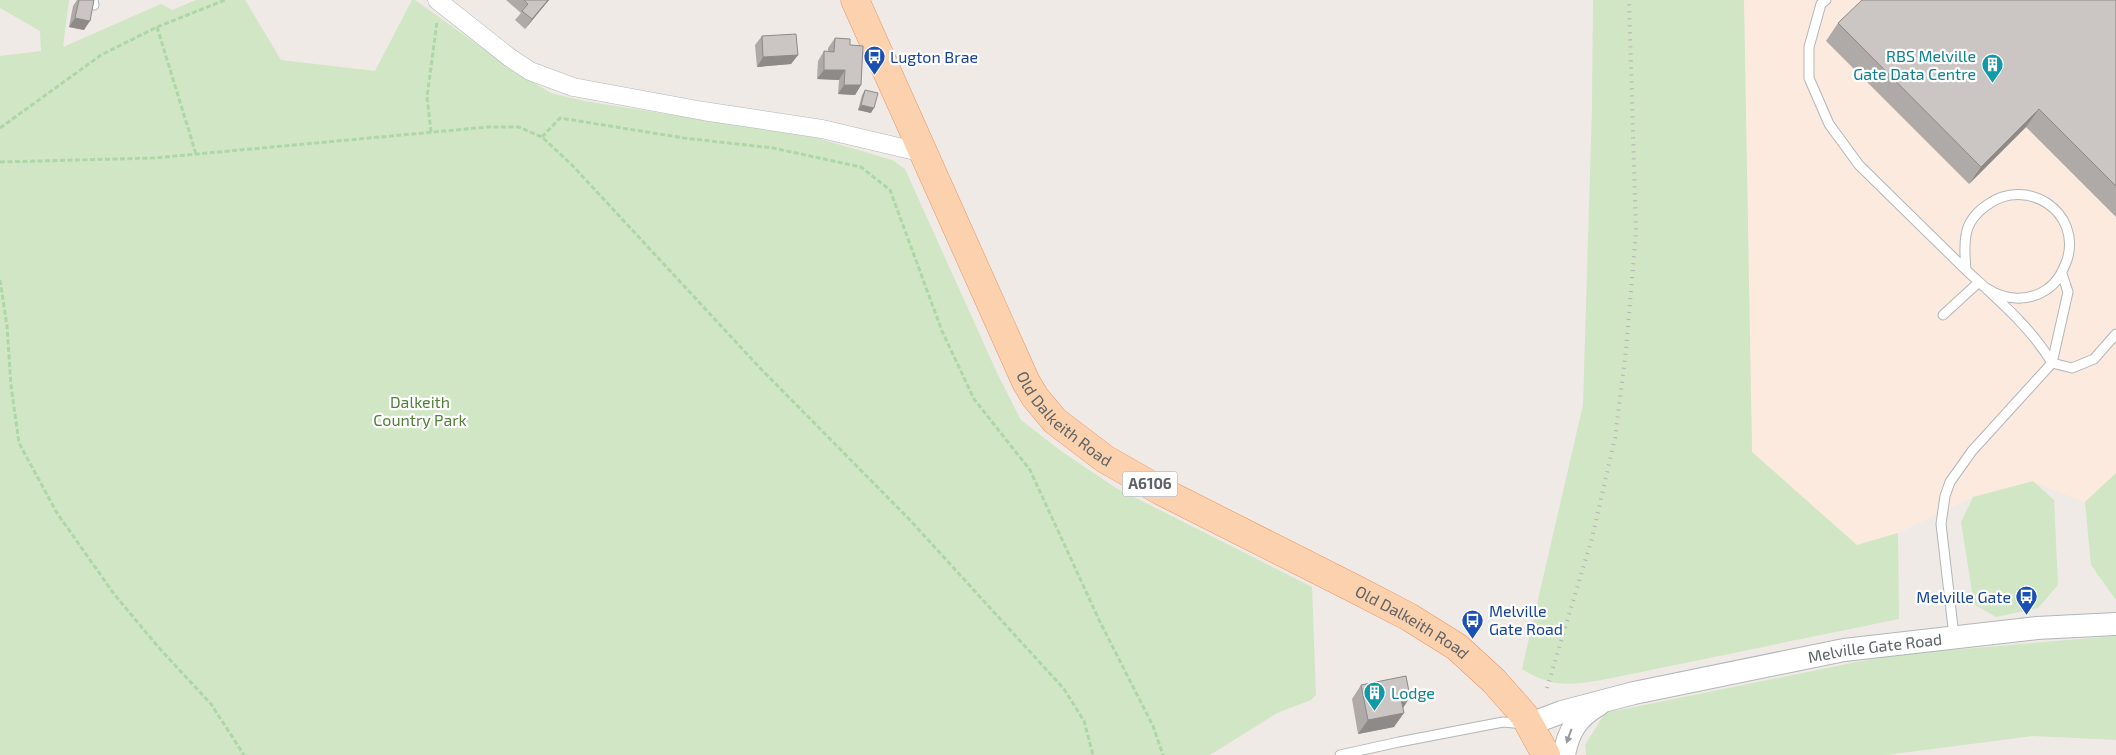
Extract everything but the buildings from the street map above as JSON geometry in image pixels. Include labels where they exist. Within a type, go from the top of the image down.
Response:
[{"type":"main road","name":"Old Dalkeith Road","points":[[855,0],[1026,382],[1035,397],[1055,421],[1079,440],[1127,472],[1359,591],[1432,631],[1477,664],[1530,724]]},
{"type":"main road","name":"A6106","points":[[1530,724],[1546,755]]},
{"type":"street","points":[[437,8],[530,70],[573,87],[703,111],[822,128],[924,153]]},
{"type":"street","name":"Melville Gate Road","points":[[1530,724],[1562,712],[1607,699],[1844,650],[2037,628],[2116,624]]},
{"type":"street","name":"Melville Gate Road","points":[[1564,755],[1570,731],[1576,722],[1588,710],[1607,699]]},
{"type":"lane","points":[[1826,0],[1821,4],[1809,47],[1809,78],[1829,124],[1859,165],[1988,290],[2043,348],[2052,363],[2072,368],[2094,359],[2116,334]]},
{"type":"lane","points":[[1966,270],[1966,236],[1968,227],[1978,211],[1998,197],[2010,194],[2028,194],[2052,206],[2068,230],[2070,250],[2062,274],[2046,290],[2020,298],[2010,298],[1988,290]]},
{"type":"lane","points":[[1954,636],[1941,524],[1945,496],[1950,482],[1972,451],[2052,363],[2068,292],[2062,274]]},
{"type":"lane","points":[[1942,315],[1979,282]]},
{"type":"lane","points":[[1340,755],[1503,722],[1530,724]]},
{"type":"path","points":[[0,128],[101,55],[157,27],[225,0]]},
{"type":"path","points":[[431,132],[427,97],[437,8]]},
{"type":"path","points":[[157,27],[196,154]]},
{"type":"path","points":[[542,137],[560,118],[684,138],[774,148],[862,167],[890,190],[942,332],[974,399],[1030,470],[1100,622],[1153,726],[1163,755]]},
{"type":"path","points":[[0,162],[154,158],[488,126],[519,127],[542,137],[572,164],[760,368],[909,519],[1064,689],[1084,721],[1093,755]]},
{"type":"path","points":[[0,280],[7,326],[11,386],[19,443],[57,513],[114,594],[160,649],[211,704],[244,755]]},
{"type":"shaded area","points":[[1744,0],[2116,0],[2116,473],[2085,502],[2033,482],[1973,497],[1898,533],[1857,545],[1752,452]]},
{"type":"green space","name":"Dalkeith Country Park","points":[[0,0],[69,0],[63,47],[161,4],[172,10],[196,0],[245,0],[281,60],[375,71],[412,0],[415,0],[516,72],[551,93],[584,101],[817,138],[892,160],[905,169],[998,375],[1021,420],[1061,451],[1116,488],[1312,587],[1316,695],[1311,700],[1277,713],[1210,755],[0,755],[0,56],[41,51],[40,31],[0,8]]},
{"type":"green space","points":[[1593,0],[1744,0],[1752,452],[1857,545],[1898,533],[1899,619],[1590,682],[1561,684],[1543,679],[1522,669],[1583,405],[1592,107]]},
{"type":"green space","points":[[2116,473],[2116,600],[2091,565],[2085,502]]},
{"type":"green space","points":[[2033,481],[2054,500],[2058,585],[2038,608],[1996,617],[1974,604],[1961,522],[1973,497]]},
{"type":"green space","points":[[2116,636],[2116,740],[2033,736],[1886,755],[1586,755],[1585,745],[1605,713],[1891,655]]},
{"type":"railway","points":[[1547,688],[1592,538],[1615,438],[1626,350],[1636,232],[1629,0]]},
{"type":"place","name":"Lugton Brae","points":[[874,76]]},
{"type":"place","name":"RBS Melville Gate Data Centre","points":[[1992,84]]},
{"type":"place","name":"Melville Gate","points":[[2027,616]]},
{"type":"place","name":"Melville Gate Road","points":[[1473,639]]},
{"type":"place","name":"Lodge","points":[[1375,712]]}]
